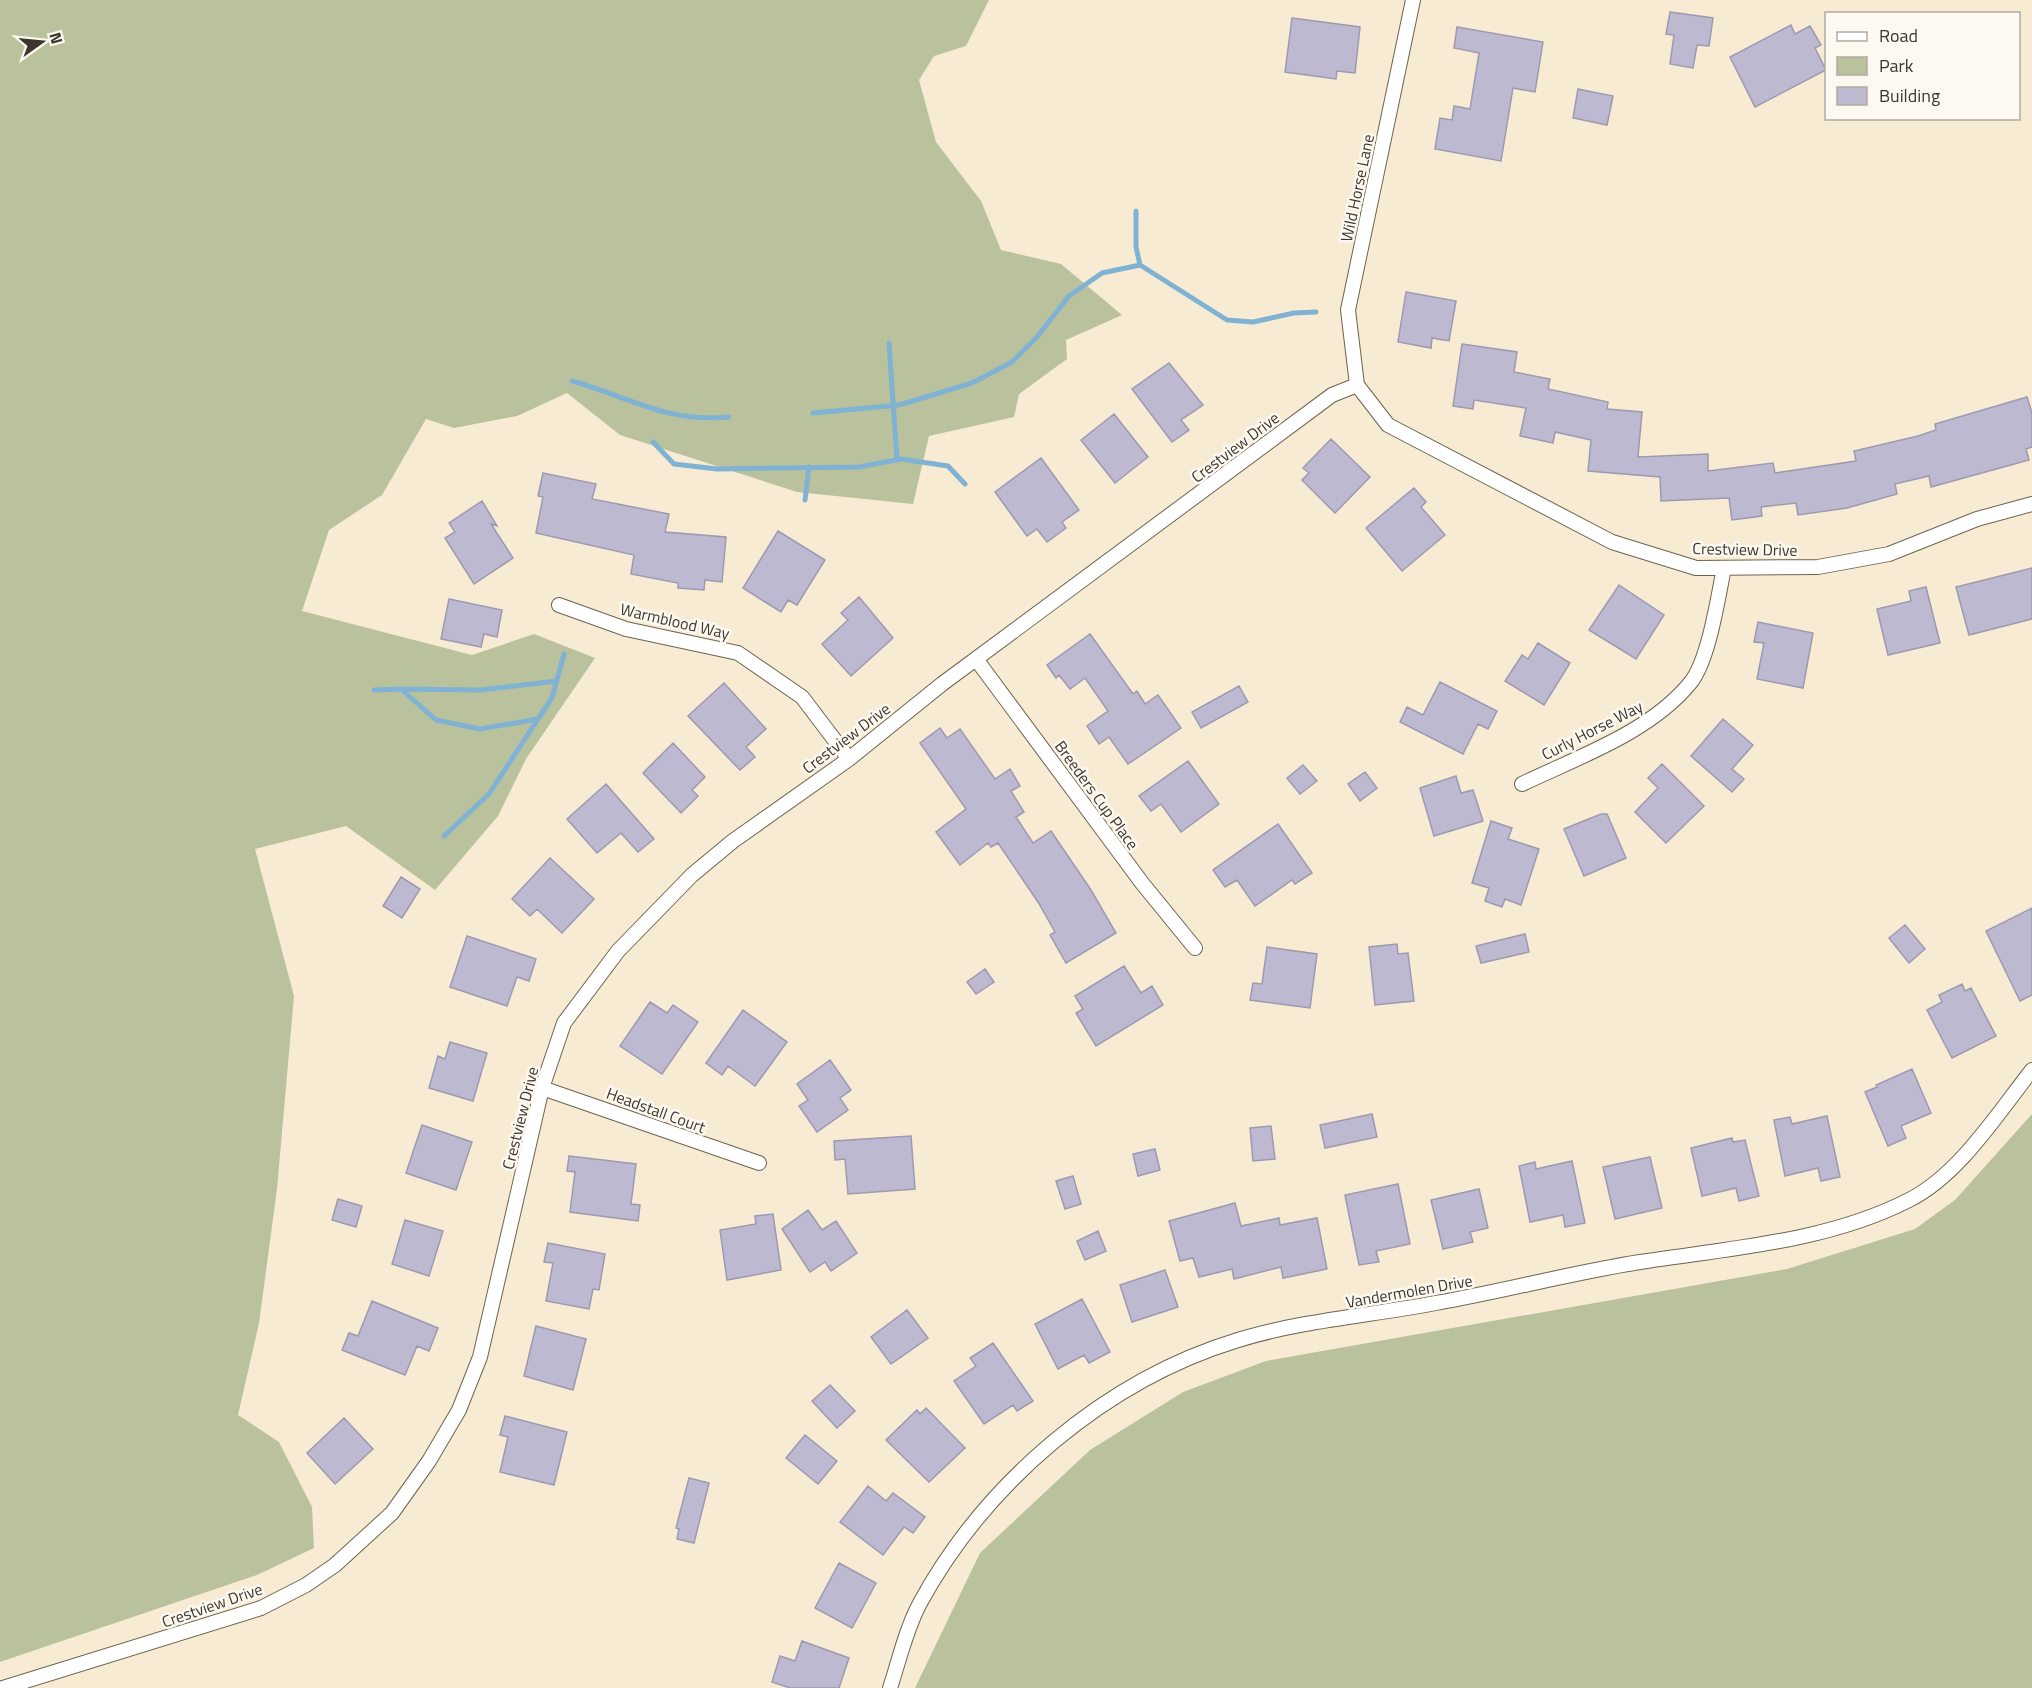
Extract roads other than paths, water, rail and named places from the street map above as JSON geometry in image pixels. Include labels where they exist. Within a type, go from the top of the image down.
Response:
[{"type":"street","name":"Wild Horse Lane","points":[[1357,385],[1348,310],[1413,0]]},
{"type":"street","name":"Crestview Drive","points":[[3,1688],[261,1608],[306,1585],[335,1565],[392,1513],[429,1461],[459,1410],[480,1357],[542,1088],[564,1023],[618,951],[692,875],[732,841],[849,759],[976,659],[1332,395],[1357,385],[1388,425],[1612,542],[1695,568],[1818,567],[1889,554],[1977,519],[2032,504]]},
{"type":"street","name":"Curly Horse Way","points":[[1522,784],[1651,721],[1692,681],[1712,630],[1724,568]]},
{"type":"street","name":"Warmblood Way","points":[[559,605],[626,628],[738,653],[802,697],[849,759]]},
{"type":"street","name":"Breeders Cup Place","points":[[976,659],[1142,883],[1195,948]]},
{"type":"street","name":"Vandermolen Drive","points":[[890,1688],[918,1607],[956,1542],[1008,1484],[1070,1430],[1128,1389],[1185,1359],[1240,1339],[1439,1303],[1635,1263],[1755,1246],[1825,1231],[1876,1214],[1912,1199],[1944,1175],[1975,1142],[2032,1070]]},
{"type":"street","name":"Headstall Court","points":[[542,1088],[759,1163]]},
{"type":"waterway","points":[[1136,211],[1136,247],[1140,265]]},
{"type":"waterway","points":[[813,413],[899,405],[972,383],[1012,362],[1037,337],[1069,296],[1102,273],[1140,265],[1227,320],[1253,322],[1294,313],[1316,312]]},
{"type":"waterway","points":[[889,343],[897,459]]},
{"type":"waterway","points":[[572,381],[667,412],[707,418],[729,417]]},
{"type":"waterway","points":[[653,442],[674,464],[717,469],[859,467],[901,459],[948,466],[965,484]]},
{"type":"waterway","points":[[805,500],[809,467]]},
{"type":"waterway","points":[[374,690],[401,689],[436,720],[480,729],[538,719],[552,698],[564,654]]},
{"type":"waterway","points":[[401,689],[480,690],[557,681]]},
{"type":"waterway","points":[[444,836],[489,794],[538,719]]}]
